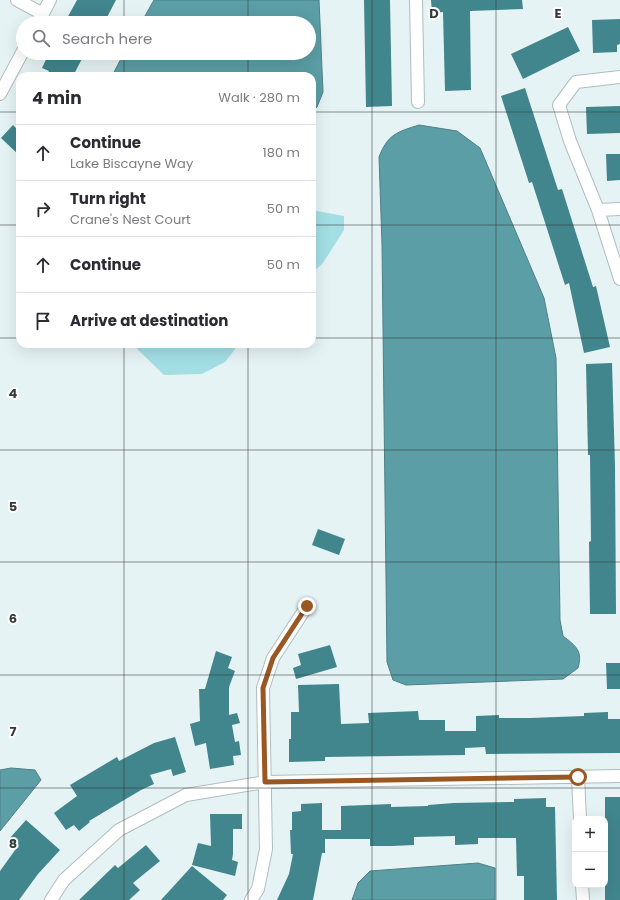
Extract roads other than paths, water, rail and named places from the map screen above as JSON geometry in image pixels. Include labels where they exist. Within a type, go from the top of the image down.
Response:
[{"type":"street","points":[[17,0],[37,16]]},
{"type":"street","points":[[41,16],[50,0]]},
{"type":"street","points":[[416,0],[418,102]]},
{"type":"street","points":[[0,94],[18,60]]},
{"type":"street","points":[[620,77],[576,82],[559,105],[570,141],[598,210],[620,279]]},
{"type":"street","points":[[598,210],[620,209]]},
{"type":"street","points":[[251,900],[258,889],[266,849],[263,688],[273,658],[307,606]]},
{"type":"street","points":[[51,900],[64,880],[119,830],[186,795],[265,782],[620,776]]},
{"type":"street","points":[[578,777],[580,816]]},
{"type":"street","points":[[582,888],[583,900]]}]
